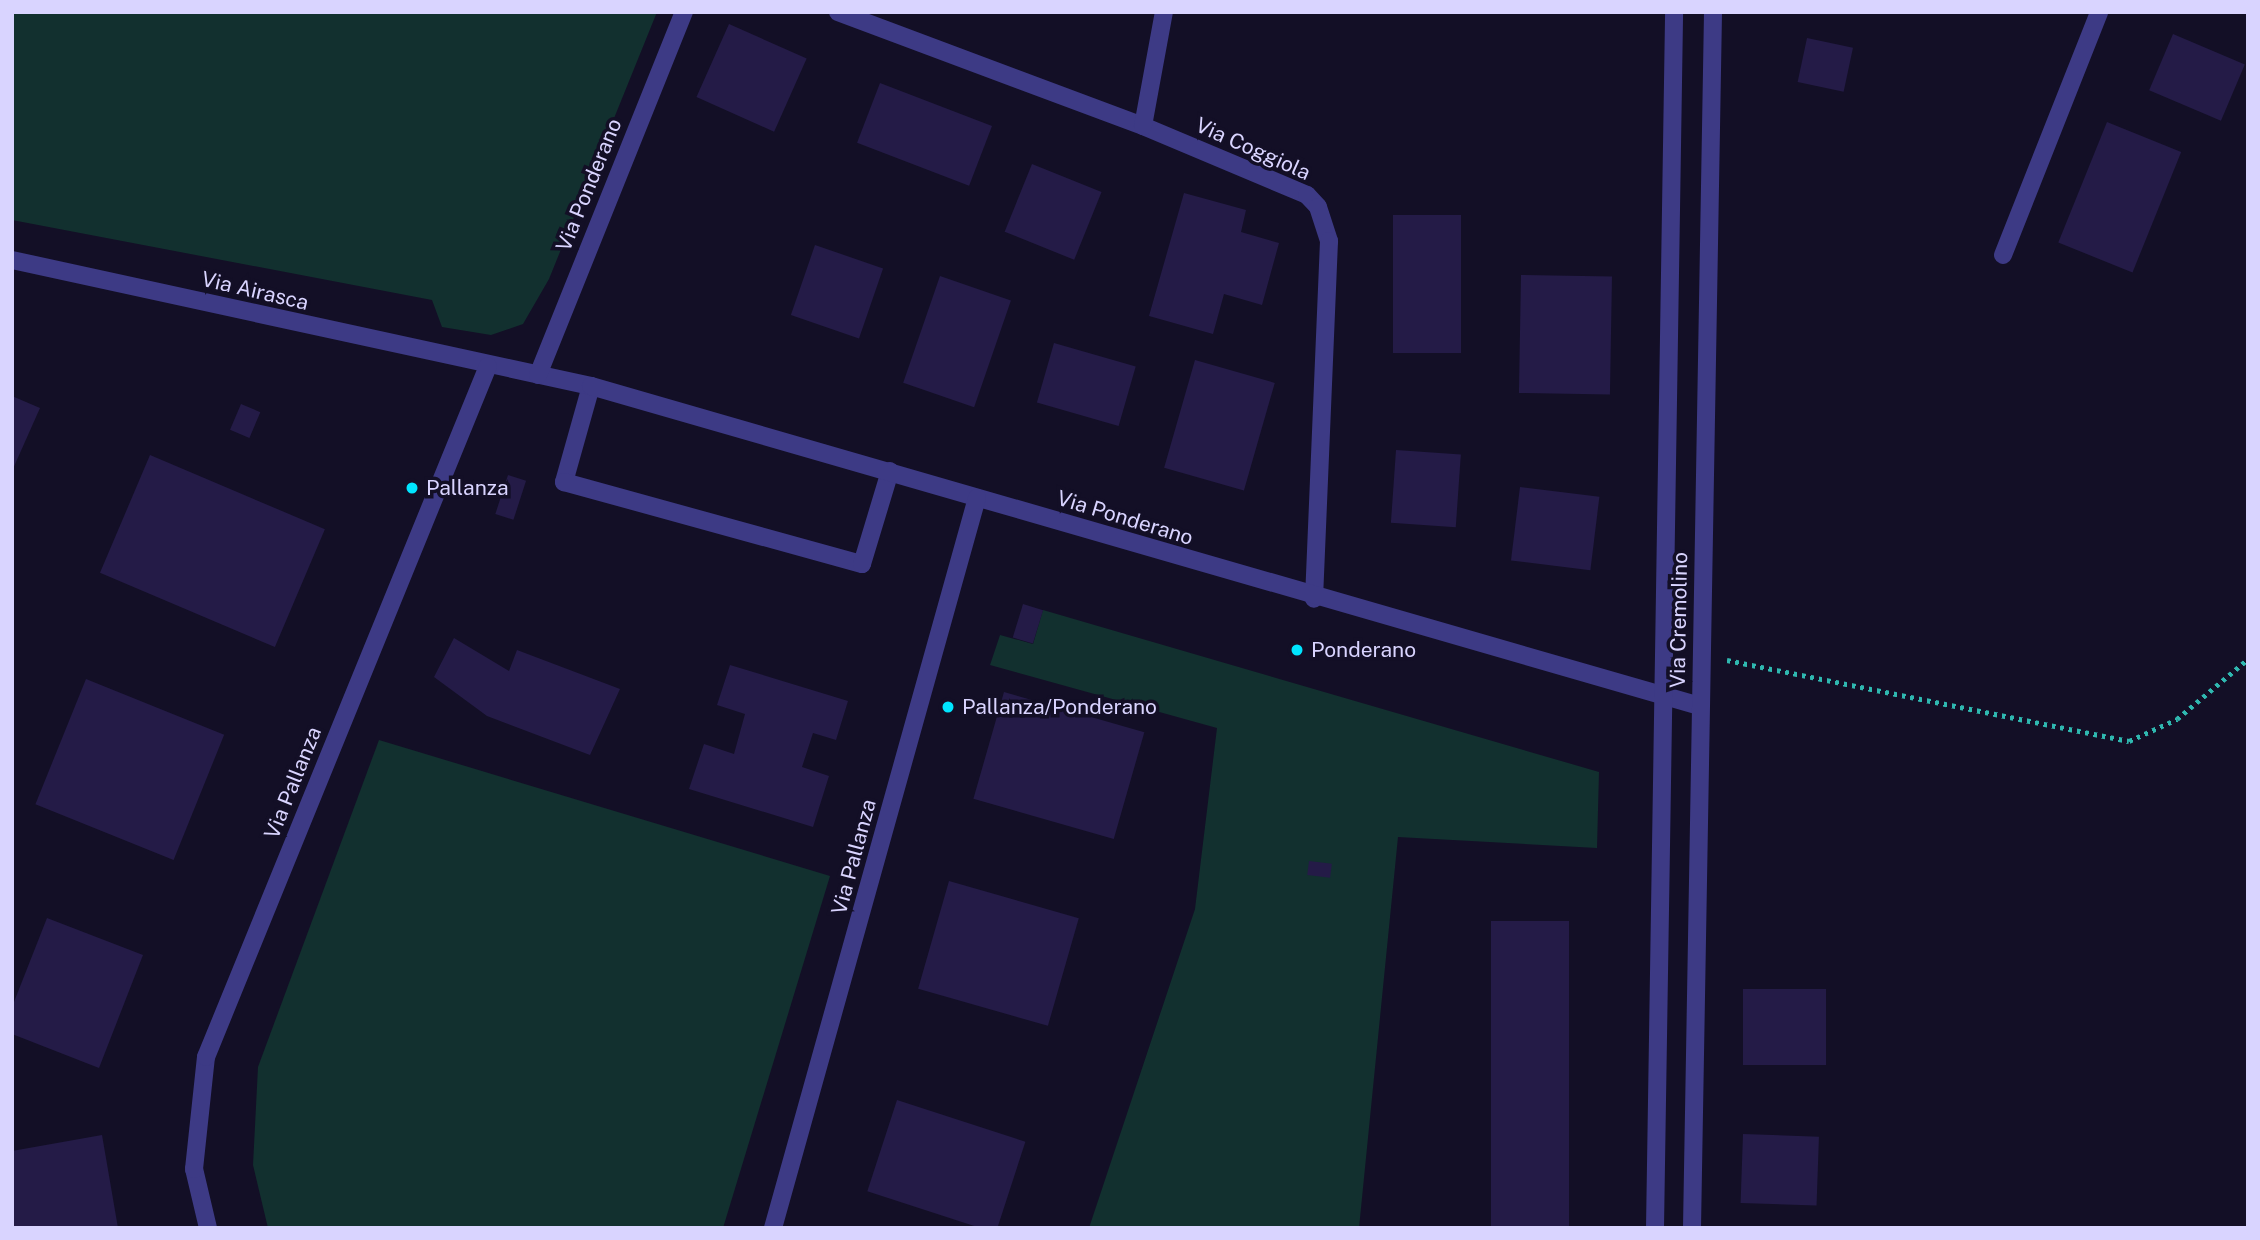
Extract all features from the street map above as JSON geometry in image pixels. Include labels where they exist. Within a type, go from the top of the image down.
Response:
[{"type":"street","name":"Via Ponderano","points":[[538,375],[684,12]]},
{"type":"street","name":"Via Coggiola","points":[[838,12],[1143,126],[1307,195],[1325,225],[1314,598]]},
{"type":"street","points":[[1143,126],[1164,12]]},
{"type":"street","name":"Via Cremolino","points":[[1655,1228],[1674,12]]},
{"type":"street","name":"Via Cremolino","points":[[1692,1228],[1713,12]]},
{"type":"street","points":[[2003,255],[2099,12]]},
{"type":"street","name":"Via Airasca","points":[[12,260],[488,366]]},
{"type":"street","name":"Via Ponderano","points":[[488,366],[592,386],[890,471],[1314,598],[1700,706]]},
{"type":"street","name":"Via Pallanza","points":[[208,1228],[194,1170],[206,1057],[488,366]]},
{"type":"street","points":[[592,386],[564,482],[862,564],[890,471]]},
{"type":"street","name":"Via Pallanza","points":[[772,1228],[977,498]]},
{"type":"path","points":[[1700,655],[2129,741],[2177,719],[2248,659]]},
{"type":"green space","points":[[12,12],[657,12],[549,279],[523,324],[491,335],[442,327],[432,300],[12,220]]},
{"type":"green space","points":[[1043,610],[1599,772],[1597,848],[1398,837],[1359,1228],[1089,1228],[1195,909],[1217,728],[990,665],[1000,635],[1033,644]]},
{"type":"green space","points":[[379,740],[830,876],[723,1228],[268,1228],[253,1165],[258,1067]]},
{"type":"building","points":[[729,24],[807,59],[774,132],[696,97]]},
{"type":"building","points":[[2173,34],[2245,64],[2221,121],[2149,90]]},
{"type":"building","points":[[1807,38],[1853,48],[1844,92],[1798,82]]},
{"type":"building","points":[[880,83],[992,126],[969,186],[857,143]]},
{"type":"building","points":[[2107,122],[2181,152],[2132,273],[2058,243]]},
{"type":"building","points":[[1032,164],[1102,192],[1074,260],[1005,232]]},
{"type":"building","points":[[1184,193],[1246,210],[1241,232],[1279,243],[1262,305],[1224,294],[1213,334],[1149,316]]},
{"type":"building","points":[[1393,215],[1461,215],[1461,353],[1393,353]]},
{"type":"building","points":[[815,245],[883,268],[859,338],[791,315]]},
{"type":"building","points":[[1521,275],[1612,277],[1610,395],[1519,393]]},
{"type":"building","points":[[940,276],[1011,300],[974,407],[903,383]]},
{"type":"building","points":[[1054,343],[1136,366],[1119,426],[1037,403]]},
{"type":"building","points":[[1195,360],[1275,383],[1244,491],[1164,468]]},
{"type":"building","points":[[12,396],[40,408],[12,471]]},
{"type":"building","points":[[241,404],[260,412],[249,438],[230,430]]},
{"type":"building","points":[[1396,450],[1461,455],[1456,527],[1391,523]]},
{"type":"building","points":[[150,455],[325,529],[275,647],[100,573]]},
{"type":"building","points":[[508,475],[526,481],[513,520],[495,514]]},
{"type":"building","points":[[1520,487],[1599,497],[1590,570],[1511,560]]},
{"type":"building","points":[[1023,604],[1043,610],[1033,644],[1013,637]]},
{"type":"building","points":[[454,638],[509,671],[517,650],[620,689],[590,755],[487,716],[434,677]]},
{"type":"building","points":[[730,665],[848,701],[836,740],[813,733],[802,767],[829,776],[813,827],[689,789],[704,744],[734,754],[745,714],[717,705]]},
{"type":"building","points":[[86,679],[224,735],[174,860],[35,804]]},
{"type":"building","points":[[1004,692],[1144,732],[1114,839],[973,799]]},
{"type":"building","points":[[1309,861],[1332,864],[1330,878],[1307,875]]},
{"type":"building","points":[[949,881],[1079,918],[1048,1026],[918,989]]},
{"type":"building","points":[[47,918],[143,955],[99,1068],[12,1034],[12,1007]]},
{"type":"building","points":[[1491,921],[1569,921],[1569,1228],[1491,1228]]},
{"type":"building","points":[[1743,989],[1826,989],[1826,1065],[1743,1065]]},
{"type":"building","points":[[897,1100],[1025,1142],[997,1228],[980,1228],[867,1191]]},
{"type":"building","points":[[1743,1134],[1819,1137],[1817,1206],[1741,1203]]},
{"type":"building","points":[[102,1135],[118,1228],[12,1228],[12,1151]]},
{"type":"place","name":"Pallanza","points":[[412,488]]},
{"type":"place","name":"Ponderano","points":[[1297,650]]},
{"type":"place","name":"Pallanza/Ponderano","points":[[948,707]]}]
